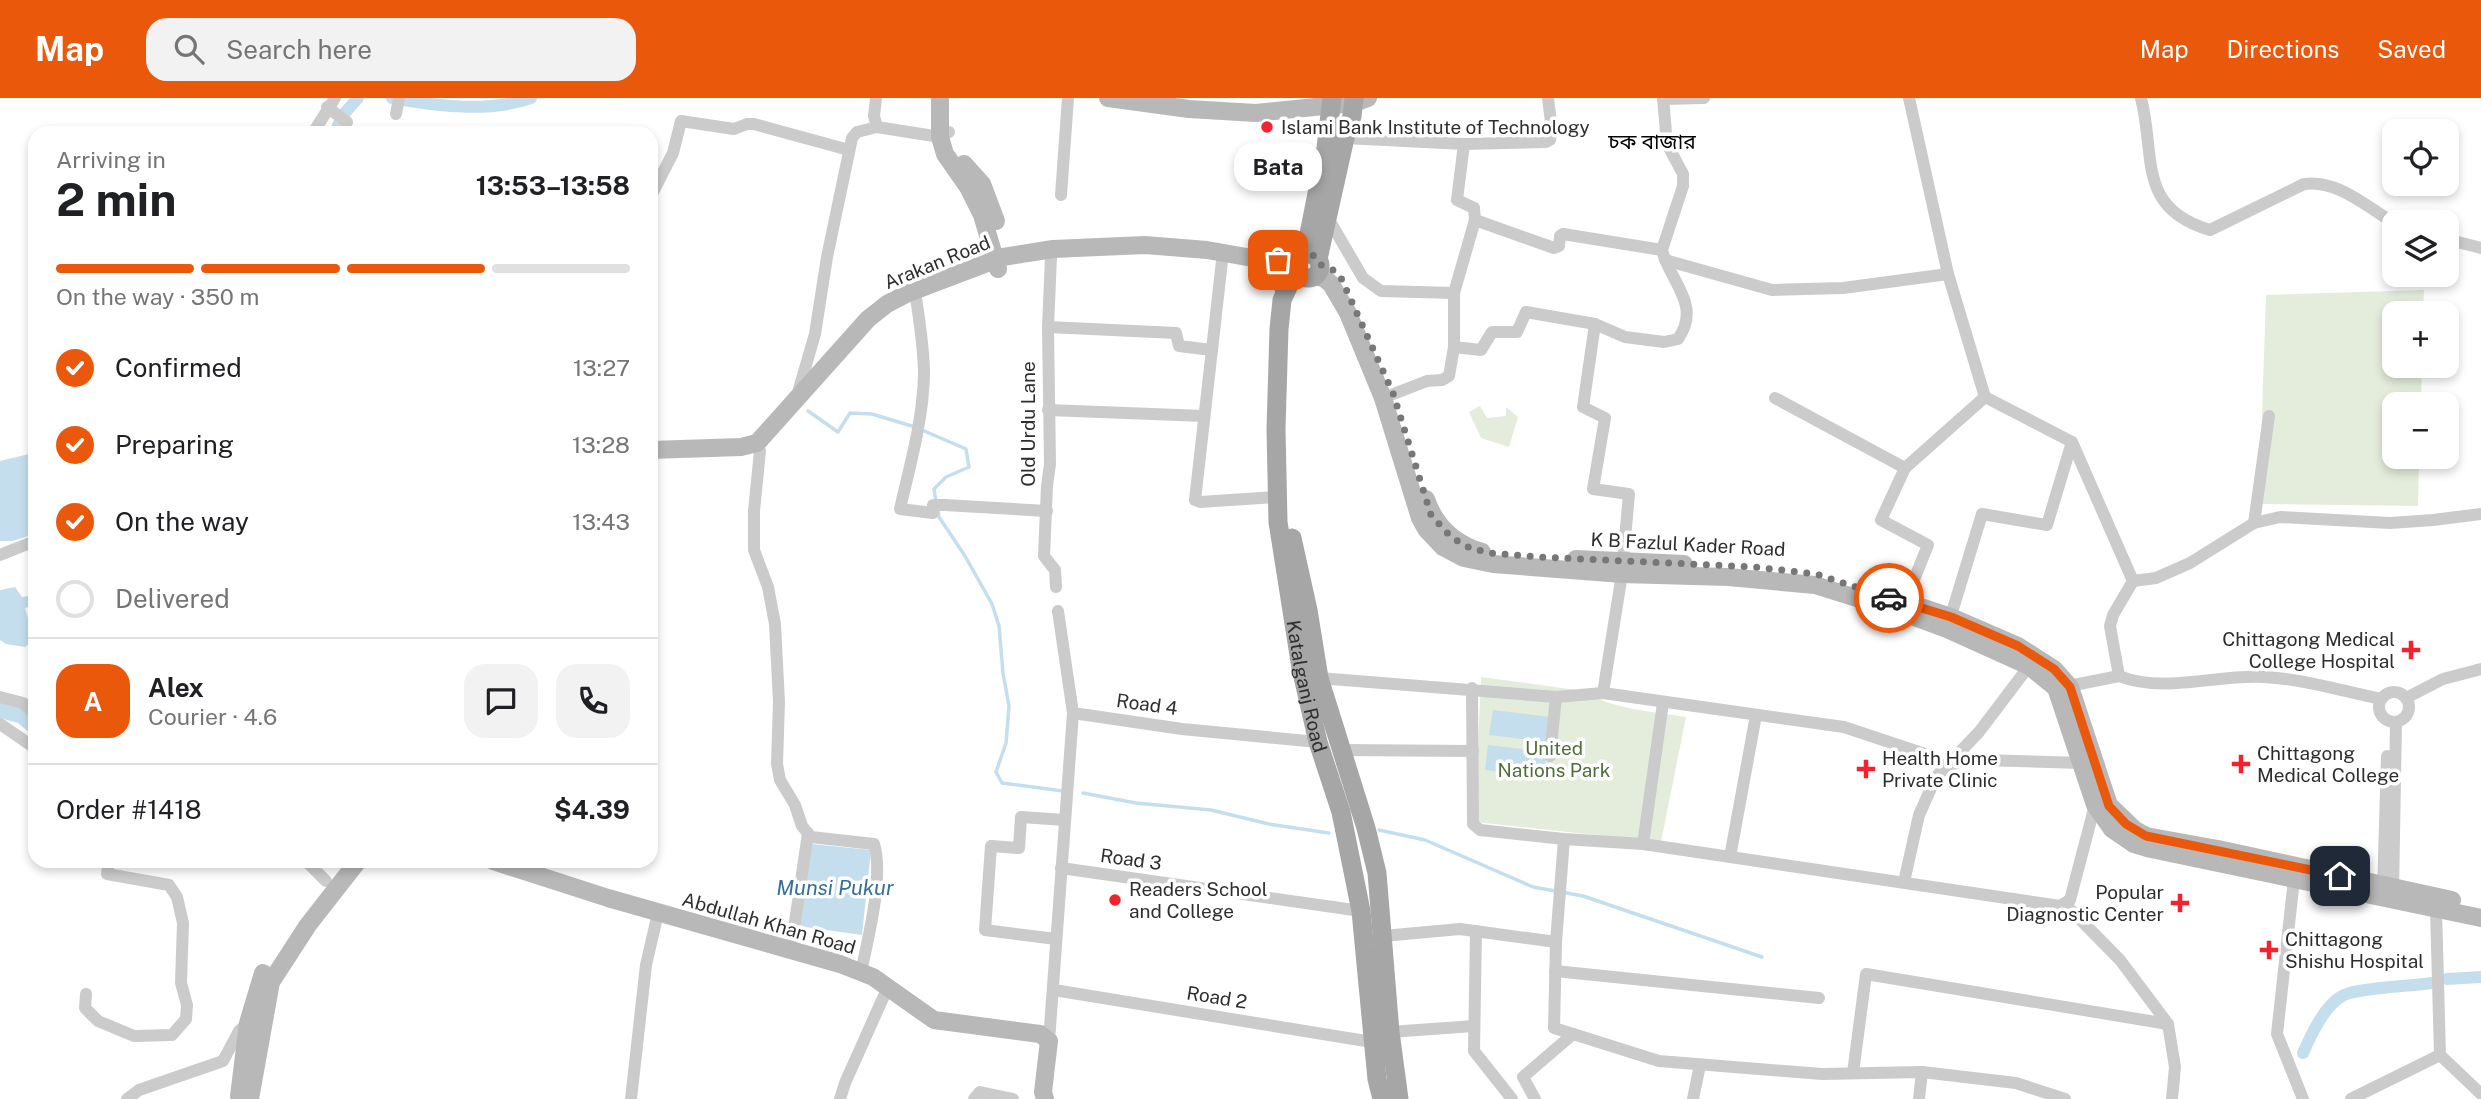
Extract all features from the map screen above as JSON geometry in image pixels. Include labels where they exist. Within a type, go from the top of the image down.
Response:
[{"type":"main road","points":[[940,98],[945,154],[968,187],[1000,263]]},
{"type":"main road","points":[[944,134],[949,98]]},
{"type":"main road","points":[[1108,98],[1189,109],[1256,113],[1332,101],[1359,100],[1345,138],[1328,218],[1308,266]]},
{"type":"main road","points":[[1308,266],[1332,101]]},
{"type":"main road","name":"Arakan Road","points":[[759,447],[868,319],[887,304],[908,293],[1000,263],[1054,249],[1145,245],[1207,250],[1308,266]]},
{"type":"main road","name":"Arakan Road","points":[[759,447],[870,326],[916,298],[1000,263],[1051,257],[1146,254],[1269,268],[1308,266]]},
{"type":"main road","name":"Katalganj Road","points":[[1308,266],[1285,291],[1281,310],[1275,497],[1301,668],[1318,742],[1341,811],[1399,1099]]},
{"type":"main road","name":"Katalganj Road","points":[[1308,266],[1298,288],[1293,314],[1285,456],[1289,519],[1319,678],[1366,828],[1377,873],[1383,936],[1385,1039],[1382,1099]]},
{"type":"main road","name":"K B Fazlul Kader Road","points":[[1308,266],[1333,270],[1345,284],[1388,396],[1420,518],[1426,529],[1443,547],[1464,558],[1493,564],[1622,568],[1815,585],[1902,607],[1949,623],[2034,655],[2054,669],[2109,806],[2135,830],[2146,836],[2218,849],[2436,909],[2481,918]]},
{"type":"main road","points":[[1269,268],[1280,277],[1285,291]]},
{"type":"main road","points":[[658,450],[759,447]]},
{"type":"main road","points":[[658,458],[668,455],[743,456],[759,447]]},
{"type":"main road","name":"K B Fazlul Kader Road","points":[[1949,623],[2063,687],[2095,804],[2112,829],[2134,844],[2294,879],[2481,906]]},
{"type":"main road","points":[[238,1099],[248,1023],[265,969],[337,868]]},
{"type":"main road","points":[[250,1099],[271,982],[308,925],[353,868]]},
{"type":"main road","name":"Abdullah Khan Road","points":[[515,868],[861,972],[873,977],[934,1020],[1025,1031],[1040,1034],[1049,1041]]},
{"type":"main road","points":[[1045,1099],[1043,1092],[1049,1041]]},
{"type":"street","points":[[396,114],[399,98]]},
{"type":"street","points":[[876,98],[874,116],[877,128]]},
{"type":"street","points":[[1061,195],[1068,98]]},
{"type":"street","points":[[1345,138],[1464,144],[1546,142],[1550,140],[1552,130],[1548,98]]},
{"type":"street","points":[[1454,347],[1482,350],[1492,332],[1517,332],[1527,312],[1595,324],[1625,337],[1664,342],[1678,339],[1686,323],[1687,303],[1663,255],[1683,187],[1683,174],[1667,144],[1663,99],[1704,98]]},
{"type":"street","points":[[1909,98],[1948,274],[1985,397],[2072,442],[2133,581]]},
{"type":"street","points":[[2141,98],[2147,150],[2155,184],[2161,199],[2190,224],[2210,230],[2304,184],[2317,182],[2333,186],[2382,216]]},
{"type":"street","points":[[317,126],[331,102],[347,122]]},
{"type":"street","points":[[658,182],[673,153],[681,121],[734,129],[754,124],[849,150]]},
{"type":"street","points":[[798,398],[815,334],[827,257],[849,150],[857,132],[877,128],[944,134]]},
{"type":"street","points":[[1388,396],[1427,381],[1449,376],[1454,347],[1454,293],[1475,220],[1474,208],[1457,200],[1464,144]]},
{"type":"street","points":[[1328,218],[1363,278],[1371,286],[1381,291],[1454,293]]},
{"type":"street","points":[[1475,220],[1554,248],[1559,246],[1560,236],[1563,234],[1663,255],[1772,290],[1843,288],[1948,274]]},
{"type":"street","points":[[2459,242],[2481,248]]},
{"type":"street","name":"Old Urdu Lane","points":[[1051,257],[1048,327],[1050,464],[1044,556],[1055,570],[1056,587]]},
{"type":"street","points":[[1222,261],[1195,500],[1200,502],[1275,497]]},
{"type":"street","points":[[916,298],[924,376],[920,420],[900,509],[933,513],[939,505],[1047,511]]},
{"type":"street","points":[[1595,324],[1583,407],[1605,418],[1593,489],[1629,494],[1622,568],[1603,693]]},
{"type":"street","points":[[1048,327],[1176,333],[1179,346],[1212,350]]},
{"type":"street","points":[[1902,607],[1928,545],[1881,520],[1906,468],[1985,397]]},
{"type":"street","points":[[1776,398],[1906,468]]},
{"type":"street","points":[[1048,410],[1204,416]]},
{"type":"street","points":[[2254,523],[2270,416]]},
{"type":"street","points":[[1949,623],[1982,513],[2047,525],[2072,442]]},
{"type":"street","points":[[759,447],[754,550],[768,587],[775,624],[779,702],[777,764],[780,780],[811,837],[874,844],[877,855],[874,902],[861,972]]},
{"type":"street","points":[[2133,581],[2156,578],[2190,563],[2254,523],[2280,517],[2390,523],[2481,513]]},
{"type":"street","points":[[0,555],[28,544]]},
{"type":"street","points":[[2119,676],[2109,626],[2113,614],[2133,581]]},
{"type":"street","points":[[1049,1041],[1073,713],[1058,611]]},
{"type":"street","points":[[1904,882],[1919,815],[1936,777],[1979,732],[2029,666]]},
{"type":"street","points":[[2406,698],[2443,679],[2481,669]]},
{"type":"street","points":[[2063,687],[2119,676],[2128,680],[2165,683],[2262,677],[2298,681],[2381,699],[2393,692],[2406,698],[2409,703],[2407,714],[2392,721]]},
{"type":"street","points":[[1319,678],[1556,696],[1603,693],[1844,727],[1922,753],[1945,767]]},
{"type":"street","points":[[1472,688],[1472,824],[1476,828],[1564,839],[1643,844],[2060,906],[2070,900],[2095,804]]},
{"type":"street","points":[[1550,756],[1556,696]]},
{"type":"street","points":[[0,697],[23,703],[28,708]]},
{"type":"street","points":[[2381,699],[2379,709],[2392,721],[2388,894]]},
{"type":"street","points":[[1643,844],[1663,703]]},
{"type":"street","name":"Road 4","points":[[1073,713],[1182,729],[1318,742]]},
{"type":"street","points":[[1730,857],[1756,715]]},
{"type":"street","points":[[0,724],[28,743]]},
{"type":"street","points":[[1340,750],[1473,751]]},
{"type":"street","points":[[1945,767],[1962,761],[1981,760],[2082,763]]},
{"type":"street","points":[[1056,939],[985,930],[991,846],[1019,848],[1021,817],[1065,820]]},
{"type":"street","points":[[792,950],[808,833]]},
{"type":"street","points":[[1564,839],[1556,942],[1554,1028],[1659,1061],[1822,1074],[1922,1072],[2016,1083],[2065,1099]]},
{"type":"street","points":[[86,994],[85,1008],[98,1021],[134,1036],[172,1035],[186,1019],[187,1005],[181,983],[183,923],[177,897],[169,885],[107,874],[108,868]]},
{"type":"street","points":[[313,868],[326,881]]},
{"type":"street","name":"Road 3","points":[[1061,868],[1361,911]]},
{"type":"street","points":[[2294,879],[2277,1034],[2303,1099]]},
{"type":"street","points":[[2065,904],[2120,960],[2168,1024],[2175,1067],[2172,1099]]},
{"type":"street","points":[[2436,909],[2440,1055],[2481,1094]]},
{"type":"street","points":[[631,1099],[646,965],[658,913]]},
{"type":"street","points":[[1383,936],[1460,929],[1556,942]]},
{"type":"street","points":[[1476,931],[1474,1051],[1512,1099]]},
{"type":"street","points":[[1555,971],[1819,998]]},
{"type":"street","points":[[1853,1073],[1866,974],[2168,1024]]},
{"type":"street","points":[[840,1099],[887,989]]},
{"type":"street","name":"Road 2","points":[[1054,990],[1385,1039],[1474,1026]]},
{"type":"street","points":[[127,1099],[139,1090],[223,1061],[239,1031],[248,1023]]},
{"type":"street","points":[[1535,1099],[1523,1077],[1573,1034]]},
{"type":"street","points":[[2351,1099],[2440,1055]]},
{"type":"street","points":[[1693,1099],[1700,1065]]},
{"type":"street","points":[[1919,1099],[1922,1072]]},
{"type":"street","points":[[974,1099],[980,1092],[1013,1099]]},
{"type":"green space","points":[[2424,290],[2424,301],[2382,301],[2382,378],[2422,378],[2421,392],[2382,392],[2382,469],[2419,469],[2418,506],[2259,504],[2266,295]]},
{"type":"green space","points":[[1480,406],[1487,418],[1506,416],[1506,407],[1518,417],[1509,447],[1481,438],[1469,412]]},
{"type":"green space","name":"United Nations Park","points":[[1481,677],[1584,691],[1620,706],[1686,717],[1661,842],[1475,822]]},
{"type":"water","points":[[28,454],[28,536],[12,541],[0,541],[0,461]]},
{"type":"water","points":[[15,587],[22,597],[28,596],[28,607],[25,608],[28,619],[28,645],[25,647],[6,644],[0,640],[0,590]]},
{"type":"water","points":[[0,702],[27,710],[28,731],[18,723],[0,718]]},
{"type":"water","points":[[1493,710],[1551,717],[1548,742],[1489,735]]},
{"type":"water","points":[[1488,745],[1547,752],[1543,777],[1485,770]]},
{"type":"water","name":"Munsi Pukur","points":[[812,844],[871,850],[862,935],[798,926]]},
{"type":"waterway","points":[[338,126],[342,116],[358,98]]},
{"type":"waterway","points":[[392,98],[462,107],[515,103],[531,98]]},
{"type":"waterway","points":[[808,411],[838,432],[850,413],[872,414],[915,427]]},
{"type":"waterway","points":[[922,430],[966,449],[969,467],[946,477],[934,489],[936,502]]},
{"type":"waterway","points":[[938,510],[939,517],[992,604],[999,626],[1009,706],[1006,743],[996,772],[1002,783],[1063,791]]},
{"type":"waterway","points":[[1083,793],[1136,803],[1211,810],[1269,824],[1329,833]]},
{"type":"waterway","points":[[1379,830],[1425,840],[1533,887],[1583,896],[1762,957]]},
{"type":"waterway","points":[[2447,979],[2481,977]]},
{"type":"waterway","points":[[2303,1053],[2325,1013],[2344,995],[2432,983]]},
{"type":"way so far","points":[[1278,260],[1298,260],[1305,254],[1313,255],[1321,265],[1333,270],[1341,278],[1393,393],[1431,515],[1451,537],[1470,548],[1482,552],[1539,557],[1755,567],[1816,574],[1889,598]]},
{"type":"place","name":"Islami Bank Institute of Technology","points":[[1267,127]]},
{"type":"place","name":"Bata","points":[[1278,260]]},
{"type":"place","name":"Chittagong Medical College Hospital","points":[[2411,650]]},
{"type":"place","name":"Chittagong Medical College","points":[[2241,764]]},
{"type":"place","name":"Health Home Private Clinic","points":[[1866,769]]},
{"type":"place","name":"Readers School and College","points":[[1115,900]]},
{"type":"place","name":"Popular Diagnostic Center","points":[[2180,903]]},
{"type":"place","name":"Chittagong Shishu Hospital","points":[[2269,950]]},
{"type":"district","name":"চক বাজার","points":[[1652,142]]},
{"type":"route","points":[[1889,598],[1951,617],[2018,646],[2054,669],[2070,687],[2109,806],[2135,830],[2146,836],[2340,876]]}]
